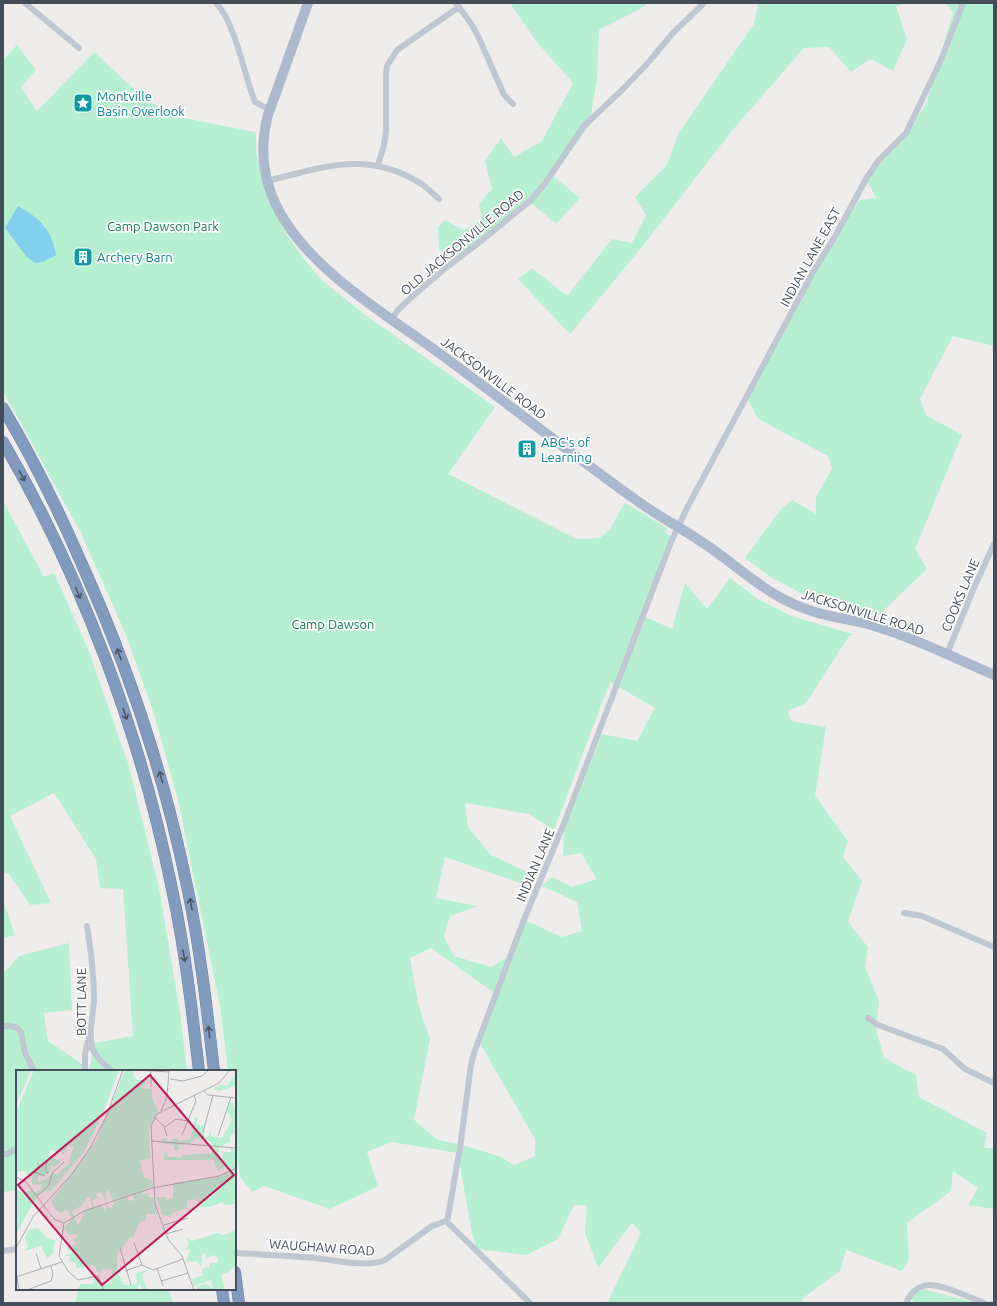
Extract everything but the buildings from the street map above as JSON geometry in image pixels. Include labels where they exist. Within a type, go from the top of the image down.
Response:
[{"type":"highway","points":[[3,408],[32,459],[83,566],[117,648],[146,729],[169,807],[187,886],[201,967],[214,1070]]},
{"type":"highway","points":[[3,442],[39,508],[75,585],[105,660],[132,734],[154,811],[172,889],[186,968],[199,1070]]},
{"type":"highway","points":[[236,1280],[239,1303]]},
{"type":"highway","points":[[222,1290],[224,1303]]},
{"type":"main road","name":"JACKSONVILLE ROAD","points":[[308,3],[270,110],[264,130],[262,147],[264,166],[276,205],[286,223],[315,257],[350,288],[601,474],[651,510],[704,543],[761,586],[784,600],[812,611],[865,623],[913,639],[994,675]]},
{"type":"street","points":[[25,3],[79,48]]},
{"type":"street","points":[[216,3],[220,6],[228,23],[255,102],[270,110]]},
{"type":"street","name":"OLD JACKSONVILLE ROAD","points":[[392,319],[398,310],[414,295],[530,201],[546,182],[583,127],[646,66],[672,34],[704,3]]},
{"type":"street","name":"INDIAN LANE EAST","points":[[678,527],[812,274],[837,233],[866,179],[878,161],[906,133],[941,60],[963,3]]},
{"type":"street","points":[[378,166],[386,131],[386,75],[389,62],[397,50],[458,5],[479,38],[504,95],[513,104]]},
{"type":"street","points":[[268,181],[326,166],[351,163],[369,164],[385,167],[405,175],[421,184],[439,199]]},
{"type":"street","name":"INDIAN LANE","points":[[447,1222],[460,1148],[471,1065],[476,1046],[520,930],[565,821],[678,527]]},
{"type":"street","name":"COOKS LANE","points":[[947,654],[973,590],[994,544]]},
{"type":"street","points":[[904,913],[922,916],[994,947]]},
{"type":"street","name":"BOTT LANE","points":[[87,926],[91,953],[94,1001],[92,1024],[93,1050],[99,1059],[111,1070]]},
{"type":"street","points":[[868,1018],[878,1025],[943,1049],[965,1069],[994,1083]]},
{"type":"street","points":[[85,1070],[85,1054],[92,1024]]},
{"type":"street","points":[[6,1026],[16,1027],[21,1032],[25,1053],[34,1070]]},
{"type":"street","points":[[3,1154],[7,1154],[16,1149]]},
{"type":"street","name":"WAUGHAW ROAD","points":[[236,1253],[363,1263],[378,1262],[385,1260],[432,1226],[441,1222],[447,1222]]},
{"type":"street","points":[[447,1222],[530,1303]]},
{"type":"street","points":[[3,1251],[16,1249]]},
{"type":"street","points":[[906,1303],[910,1294],[916,1289],[930,1284],[942,1286],[984,1303]]},
{"type":"green space","points":[[510,3],[648,3],[642,8],[599,30],[597,79],[589,126],[553,176],[580,198],[556,224],[529,201],[454,264],[439,250],[438,227],[445,220],[463,230],[482,220],[479,204],[492,189],[485,161],[501,138],[514,157],[542,141],[573,83],[536,41]]},
{"type":"green space","points":[[758,3],[908,3],[896,6],[907,39],[893,71],[870,59],[851,72],[829,47],[804,48],[731,132],[642,247],[570,334],[518,279],[532,268],[567,296],[612,239],[632,243],[646,215],[635,197],[667,165],[678,134],[754,24]]},
{"type":"green space","points":[[945,3],[994,3],[994,346],[953,336],[920,399],[926,415],[962,435],[915,549],[927,569],[879,615],[801,593],[772,578],[745,558],[781,509],[792,500],[816,514],[816,497],[832,469],[828,456],[758,419],[747,398],[834,234],[860,200],[876,198],[867,180],[926,105],[953,12]]},
{"type":"green space","points":[[17,45],[36,70],[21,87],[37,111],[94,52],[146,100],[184,118],[255,132],[256,150],[265,190],[285,232],[306,262],[323,281],[364,314],[495,407],[448,474],[577,539],[600,538],[609,530],[625,503],[667,528],[666,533],[672,537],[641,615],[672,629],[685,583],[707,609],[730,578],[758,599],[791,616],[853,634],[849,636],[806,703],[788,711],[791,721],[826,727],[815,796],[848,841],[843,857],[862,881],[848,922],[868,947],[865,967],[879,1001],[876,1029],[884,1058],[916,1075],[919,1097],[987,1133],[984,1148],[994,1148],[994,1209],[968,1205],[978,1188],[953,1171],[951,1191],[907,1223],[909,1259],[902,1271],[846,1250],[840,1271],[803,1298],[801,1303],[607,1303],[641,1233],[632,1223],[598,1268],[585,1233],[587,1206],[574,1205],[558,1239],[526,1255],[477,1249],[472,1234],[458,1153],[391,1142],[367,1152],[378,1186],[330,1209],[264,1186],[252,1192],[240,1177],[236,1144],[236,1070],[228,1070],[220,1006],[178,800],[154,714],[126,635],[81,533],[3,391],[3,60]],"holes":[[[610,682],[655,708],[637,741],[602,734],[564,832],[563,856],[581,853],[597,879],[572,887],[552,877],[542,886],[577,902],[582,931],[562,937],[524,920],[513,954],[491,967],[454,956],[444,937],[450,916],[478,906],[436,898],[445,857],[520,883],[535,876],[491,855],[468,827],[465,803],[529,814],[554,830]],[[431,948],[496,994],[477,1038],[535,1139],[535,1156],[514,1165],[501,1157],[460,1144],[438,1140],[414,1120],[430,1039],[419,1007],[410,958]]]},
{"type":"green space","points":[[3,501],[44,577],[54,573],[88,649],[128,763],[159,888],[180,1012],[187,1070],[89,1070],[94,1043],[133,1036],[123,889],[100,888],[96,859],[54,793],[10,816],[51,903],[30,905],[9,874],[3,872]]},
{"type":"green space","points":[[3,900],[15,935],[3,938]]},
{"type":"green space","points":[[69,943],[72,1010],[44,1013],[48,1041],[82,1064],[81,1070],[16,1070],[16,1190],[3,1192],[3,974],[19,956]]},
{"type":"green space","points":[[923,1289],[971,1302],[994,1301],[994,1303],[916,1303],[906,1297]]},
{"type":"green space","points":[[79,1290],[169,1290],[173,1303],[75,1303]]},
{"type":"water","points":[[18,206],[33,215],[44,226],[51,238],[56,255],[43,262],[35,263],[26,256],[5,228]]},
{"type":"place","name":"Montville Basin Overlook","points":[[83,103]]},
{"type":"place","name":"Archery Barn","points":[[83,257]]},
{"type":"place","name":"ABC's of Learning","points":[[527,449]]},
{"type":"park label","name":"Camp Dawson Park","points":[[163,226]]},
{"type":"park label","name":"Camp Dawson","points":[[333,624]]}]
